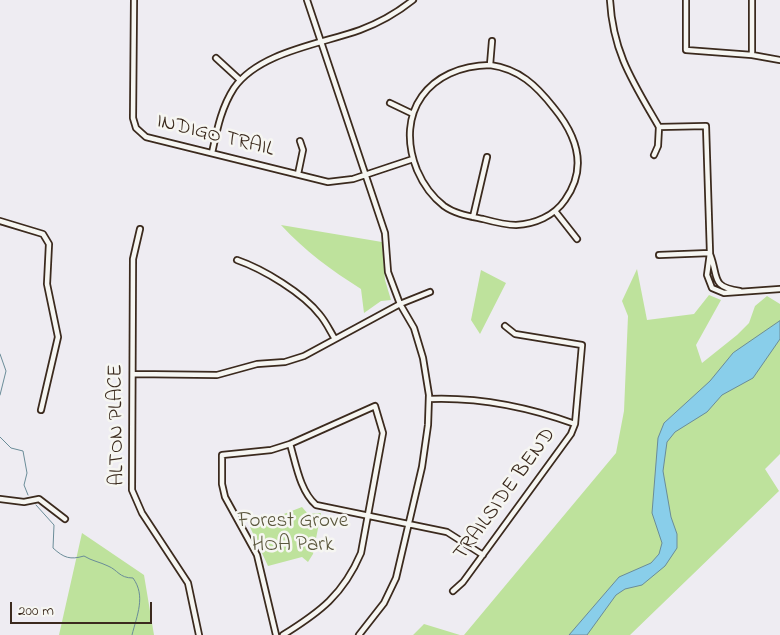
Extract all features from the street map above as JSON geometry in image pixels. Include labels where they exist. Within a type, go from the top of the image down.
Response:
[{"type":"street","name":"INDIGO TRAIL","points":[[134,0],[133,118],[136,128],[148,138],[336,182],[366,175],[413,159]]},
{"type":"street","points":[[307,0],[385,233],[388,272],[400,304],[414,328],[422,358],[429,399],[428,424],[422,467],[396,578],[384,603],[359,635]]},
{"type":"street","points":[[212,153],[223,109],[240,80],[263,63],[377,22],[414,0]]},
{"type":"street","points":[[610,0],[611,24],[620,55],[659,126],[658,146],[654,154]]},
{"type":"street","points":[[686,0],[686,50],[752,55],[780,60]]},
{"type":"street","points":[[752,0],[752,55]]},
{"type":"street","points":[[490,66],[492,41]]},
{"type":"street","points":[[216,58],[240,80]]},
{"type":"street","points":[[490,66],[518,74],[537,87],[567,123],[574,138],[578,154],[577,174],[568,196],[555,211],[535,221],[518,225],[503,224],[450,210],[437,200],[422,181],[413,159],[409,137],[412,114],[420,99],[436,82],[457,70],[490,66]]},
{"type":"street","points":[[390,103],[412,114]]},
{"type":"street","points":[[659,126],[706,126],[710,253],[707,276],[712,288],[724,293],[780,289]]},
{"type":"street","points":[[298,174],[303,154],[300,140]]},
{"type":"street","points":[[473,217],[487,157]]},
{"type":"street","points":[[555,211],[577,239]]},
{"type":"street","points":[[0,221],[43,234],[50,244],[47,284],[58,337],[41,410]]},
{"type":"street","name":"ALTON PLACE","points":[[140,229],[134,259],[132,490],[142,513],[188,583],[199,635]]},
{"type":"street","points":[[659,255],[710,253]]},
{"type":"street","points":[[710,253],[717,283],[725,289],[749,292]]},
{"type":"street","points":[[236,260],[255,266],[298,295],[320,314],[334,339]]},
{"type":"street","points":[[133,374],[217,375],[257,364],[285,362],[304,356],[400,304],[430,292]]},
{"type":"street","name":"TRAILSIDE BEND","points":[[453,591],[463,582],[483,555],[571,434],[575,424],[582,345],[515,334],[505,326]]},
{"type":"street","points":[[429,399],[464,398],[538,410],[575,424]]},
{"type":"street","points":[[276,635],[258,555],[225,497],[222,484],[222,455],[271,450],[290,444],[375,406],[383,433],[361,554],[344,586],[331,602],[312,617],[283,635]]},
{"type":"street","points":[[290,444],[309,500],[316,506],[447,532],[483,555]]},
{"type":"street","points":[[0,499],[24,502],[39,499],[65,519]]},
{"type":"green space","points":[[281,225],[382,242],[385,280],[391,300],[381,301],[364,313],[361,289],[319,260]]},
{"type":"green space","points":[[637,269],[647,320],[694,314],[709,295],[721,300],[696,345],[702,363],[749,323],[755,306],[767,296],[780,304],[780,454],[765,469],[779,491],[630,635],[464,635],[616,453],[624,411],[628,316],[622,301]]},
{"type":"green space","points":[[481,270],[506,283],[480,334],[471,320]]},
{"type":"green space","name":"Forest Grove HOA Park","points":[[302,507],[308,514],[321,513],[313,554],[308,562],[302,557],[268,566],[250,527]]},
{"type":"green space","points":[[82,533],[144,575],[154,635],[59,635]]},
{"type":"green space","points":[[424,624],[460,635],[413,635]]},
{"type":"water","points":[[780,321],[780,339],[753,378],[722,395],[707,412],[675,432],[667,442],[663,471],[671,517],[677,534],[677,548],[665,566],[642,585],[625,589],[616,595],[587,635],[569,635],[619,577],[651,563],[659,554],[662,543],[652,513],[658,438],[664,423],[710,381],[733,353]]},
{"type":"waterway","points":[[0,354],[6,371],[0,395]]},
{"type":"waterway","points":[[0,437],[11,448],[23,451],[27,473],[24,485],[28,495]]},
{"type":"waterway","points":[[36,505],[54,525],[53,548],[64,556],[71,558],[84,556],[111,568],[125,577],[133,578],[137,585],[140,599],[132,635]]}]
